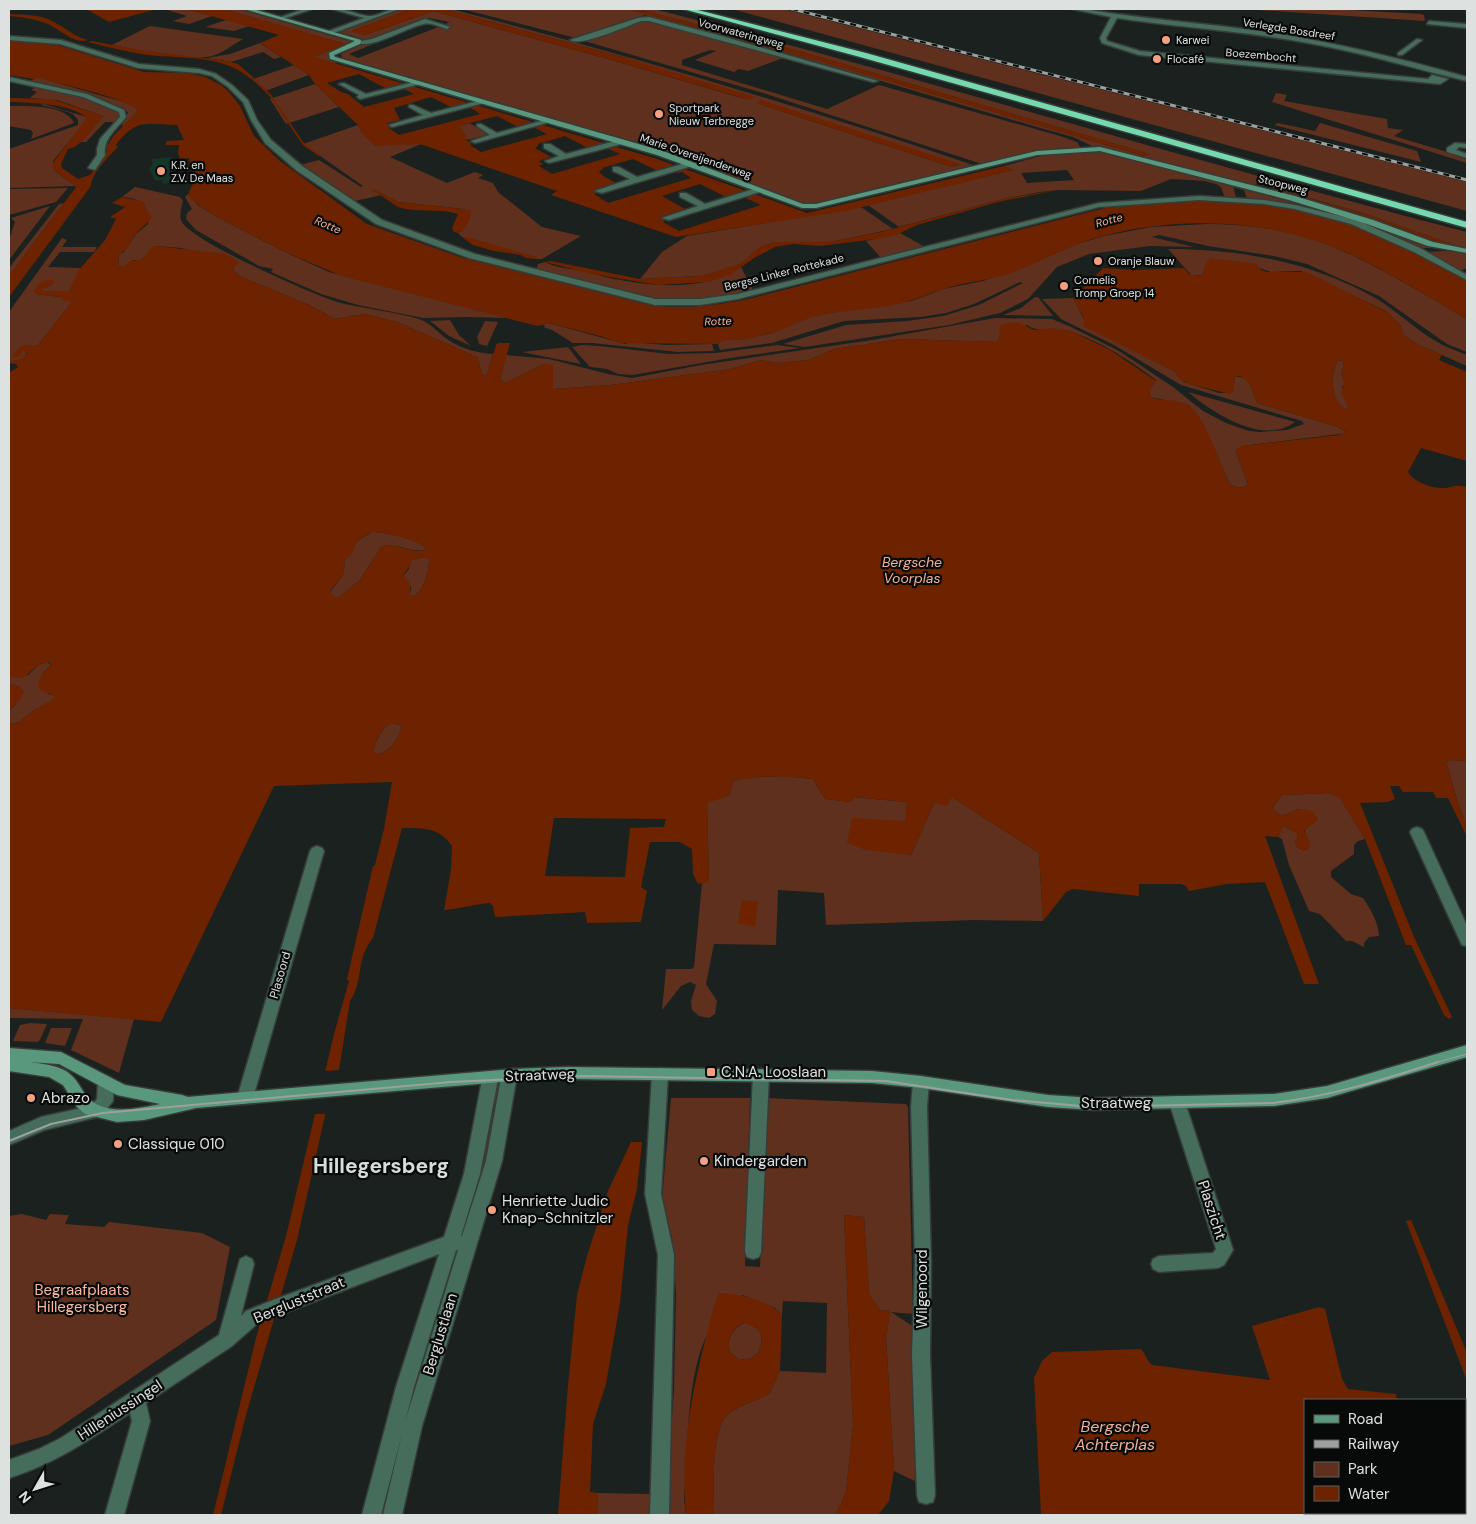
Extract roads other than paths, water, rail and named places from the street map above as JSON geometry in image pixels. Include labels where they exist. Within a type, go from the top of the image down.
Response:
[{"type":"highway","points":[[687,9],[872,57],[1467,225]]},
{"type":"highway","points":[[718,9],[902,58],[1467,216]]},
{"type":"street","points":[[247,9],[356,39],[358,42],[373,41],[425,21],[448,27]]},
{"type":"street","points":[[281,18],[309,9]]},
{"type":"street","points":[[335,9],[370,18]]},
{"type":"street","points":[[331,32],[396,9]]},
{"type":"street","name":"Verlegde Bosdreef","points":[[1076,9],[1268,31],[1379,53],[1467,75]]},
{"type":"street","name":"Verlegde Bosdreef","points":[[1093,9],[1112,14]]},
{"type":"street","name":"Boezembocht","points":[[1112,14],[1103,38],[1104,42],[1139,53],[1430,81]]},
{"type":"street","name":"Voorwateringweg","points":[[573,40],[584,39],[640,20],[649,19],[875,81]]},
{"type":"street","points":[[1429,23],[1467,26]]},
{"type":"street","name":"Bergse Linker Rottekade","points":[[9,38],[61,42],[138,66],[199,71],[214,75],[230,86],[246,101],[254,120],[268,141],[299,168],[379,222],[472,256],[655,302],[700,302],[738,296],[840,268],[908,254],[1099,205],[1140,200],[1199,198],[1264,202],[1295,207],[1354,222],[1417,250],[1467,278]]},
{"type":"street","points":[[1419,40],[1400,54],[1467,75]]},
{"type":"street","name":"Marie Overeijenderweg","points":[[358,42],[333,53],[331,57],[415,84],[619,142],[754,191],[802,206],[811,207],[1029,155],[1090,149]]},
{"type":"street","points":[[9,79],[30,82],[119,108],[124,114],[103,140],[100,148],[102,155],[92,168]]},
{"type":"street","points":[[342,84],[362,97],[415,84]]},
{"type":"street","points":[[392,125],[478,102]]},
{"type":"street","points":[[411,106],[429,115]]},
{"type":"street","points":[[475,141],[545,122]]},
{"type":"street","points":[[479,125],[496,135]]},
{"type":"street","points":[[549,162],[619,142]]},
{"type":"street","points":[[1467,146],[1458,145],[1450,150],[1467,156]]},
{"type":"street","points":[[547,146],[566,157]]},
{"type":"street","name":"Stoopweg","points":[[1090,149],[1107,150],[1292,198],[1445,248],[1467,251]]},
{"type":"street","points":[[599,191],[686,165]]},
{"type":"street","points":[[616,170],[636,180]]},
{"type":"street","points":[[666,218],[754,191]]},
{"type":"street","points":[[683,196],[704,206]]},
{"type":"street","points":[[1417,832],[1467,941]]},
{"type":"street","name":"Plasoord","points":[[245,1098],[317,851]]},
{"type":"street","name":"Straatweg","points":[[196,1102],[512,1075],[567,1073],[872,1078],[921,1082],[1048,1101],[1094,1104],[1274,1100],[1327,1092],[1467,1051]]},
{"type":"street","points":[[9,1054],[19,1062],[59,1074],[68,1081],[86,1105],[96,1111],[117,1116],[144,1114],[196,1102]]},
{"type":"street","points":[[19,1062],[61,1058],[131,1094],[196,1102]]},
{"type":"street","points":[[660,1074],[653,1194],[666,1255],[660,1515]]},
{"type":"street","name":"Berglustlaan","points":[[393,1515],[414,1426],[494,1161],[509,1078],[512,1075]]},
{"type":"street","points":[[754,1252],[761,1075]]},
{"type":"street","name":"Berglustlaan","points":[[372,1515],[395,1423],[480,1144],[490,1079],[488,1077]]},
{"type":"street","points":[[9,1138],[41,1124],[96,1111],[105,1101],[106,1082]]},
{"type":"street","name":"Wilgenoord","points":[[921,1082],[919,1107],[923,1263],[921,1355],[926,1495]]},
{"type":"street","name":"Plaszicht","points":[[1159,1264],[1218,1260],[1225,1250],[1177,1102]]},
{"type":"street","points":[[450,1242],[468,1244]]},
{"type":"street","name":"Bergluststraat","points":[[226,1340],[252,1318],[271,1309],[450,1242]]},
{"type":"street","name":"Bergluststraat","points":[[226,1340],[246,1264]]},
{"type":"street","name":"Hilleniussingel","points":[[9,1468],[56,1451],[226,1340]]},
{"type":"street","points":[[115,1515],[141,1421],[136,1400]]},
{"type":"street","points":[[395,1423],[414,1426]]},
{"type":"water","points":[[86,9],[157,9],[109,22]]},
{"type":"water","points":[[186,9],[223,9],[346,44],[314,57],[657,159],[807,213],[1004,166],[1014,170],[846,211],[676,237],[551,195],[557,191],[420,144],[375,146],[362,133],[358,125],[315,84],[309,75],[260,43],[279,35]],"holes":[[[359,74],[387,89],[398,86],[414,94],[364,107],[348,94],[327,83]],[[431,97],[451,107],[466,107],[480,114],[399,135],[389,128],[390,126],[387,123],[400,120],[394,108]],[[497,116],[518,127],[529,125],[547,134],[481,152],[470,145],[472,144],[465,139],[467,137],[459,126]],[[565,136],[588,148],[599,145],[620,154],[552,174],[539,166],[543,164],[539,161],[551,157],[535,148],[538,144]],[[633,159],[658,171],[668,168],[678,173],[682,172],[691,178],[608,203],[594,194],[598,192],[595,190],[616,183],[603,176],[599,171]],[[700,184],[726,197],[737,194],[761,205],[679,231],[663,222],[665,220],[660,217],[685,209],[662,196]]]},
{"type":"water","points":[[411,9],[444,9],[626,58],[755,97],[749,100],[433,11],[365,35],[351,31]]},
{"type":"water","points":[[629,9],[638,9],[806,53],[1150,154],[1144,156],[816,60]]},
{"type":"water","points":[[9,14],[42,17],[57,23],[78,37],[88,40],[78,40],[67,36],[48,24],[28,18],[9,16]]},
{"type":"water","name":"Rotte","points":[[9,40],[54,44],[144,72],[187,73],[205,77],[221,85],[229,92],[240,106],[254,136],[280,161],[367,224],[463,258],[645,304],[670,307],[719,304],[744,300],[1105,208],[1164,202],[1224,201],[1253,203],[1312,212],[1373,232],[1467,281],[1467,319],[1369,263],[1335,248],[1275,230],[1213,223],[1181,224],[1119,232],[1089,240],[1000,276],[951,287],[898,304],[812,317],[776,332],[748,339],[726,340],[718,344],[620,343],[549,323],[537,326],[342,276],[285,252],[219,218],[201,207],[188,195],[192,185],[191,180],[195,179],[189,158],[180,159],[178,153],[179,145],[165,145],[167,141],[184,140],[177,125],[150,124],[136,127],[123,136],[116,145],[118,147],[97,171],[91,186],[9,297],[9,276],[76,187],[54,170],[52,164],[87,118],[71,109],[9,102],[9,98],[52,99],[103,116],[78,145],[68,149],[61,164],[62,168],[78,179],[90,175],[106,155],[107,146],[114,135],[137,112],[136,108],[101,94],[39,78],[9,75]]},
{"type":"water","points":[[92,41],[140,50],[227,61],[238,64],[254,78],[251,79],[228,65],[215,61],[140,54],[88,42]]},
{"type":"water","points":[[761,100],[960,164],[952,167],[756,103]]},
{"type":"water","points":[[1254,183],[1360,212],[1455,245],[1450,246],[1363,215]]},
{"type":"water","points":[[374,189],[398,202],[471,211],[468,224],[458,233],[454,232],[452,228],[458,214],[398,207],[371,190]]},
{"type":"water","points":[[1058,190],[998,202],[917,225],[896,235],[820,246],[793,244],[775,247],[754,258],[730,275],[707,282],[658,285],[592,274],[545,262],[551,261],[640,279],[701,276],[740,264],[761,246],[774,242],[831,242],[885,231],[1003,199]]},
{"type":"water","name":"Bergsche Voorplas","points":[[122,197],[144,202],[146,209],[152,217],[133,237],[127,248],[119,254],[118,266],[124,267],[131,261],[144,258],[151,247],[156,246],[226,254],[239,262],[232,270],[242,277],[309,305],[335,319],[364,314],[397,322],[477,357],[483,376],[487,374],[496,345],[498,343],[510,343],[500,379],[505,383],[544,364],[553,365],[553,389],[611,385],[731,369],[761,360],[776,363],[809,360],[834,349],[902,339],[997,342],[1000,336],[999,327],[1003,324],[1017,322],[1034,330],[1050,328],[1071,331],[1110,350],[1156,381],[1149,391],[1150,397],[1184,403],[1194,410],[1212,441],[1230,484],[1239,487],[1244,487],[1248,484],[1236,452],[1242,446],[1339,435],[1348,432],[1335,426],[1257,403],[1248,381],[1240,376],[1235,377],[1232,393],[1230,394],[1189,384],[1180,379],[1174,371],[1083,326],[1084,318],[1073,298],[1103,268],[1135,270],[1184,268],[1189,274],[1196,276],[1203,275],[1205,265],[1210,258],[1256,264],[1261,270],[1267,272],[1306,272],[1389,313],[1400,325],[1404,335],[1419,345],[1442,355],[1439,360],[1467,372],[1467,461],[1421,448],[1408,472],[1419,482],[1429,486],[1440,488],[1467,487],[1467,761],[1449,760],[1446,762],[1467,827],[1467,837],[1448,798],[1436,798],[1433,792],[1403,792],[1399,786],[1390,786],[1395,799],[1387,802],[1360,803],[1414,937],[1452,1017],[1449,1019],[1444,1015],[1411,945],[1406,945],[1365,839],[1339,797],[1328,793],[1282,795],[1272,809],[1282,816],[1302,809],[1307,809],[1315,814],[1318,820],[1304,831],[1310,842],[1309,849],[1305,851],[1298,848],[1295,842],[1298,838],[1297,833],[1283,826],[1278,837],[1265,836],[1319,984],[1304,984],[1265,882],[1227,884],[1189,891],[1186,886],[1181,884],[1139,884],[1139,896],[1073,889],[1066,892],[1043,921],[1039,853],[952,797],[947,806],[934,803],[911,855],[866,850],[847,843],[852,818],[905,821],[907,802],[853,797],[852,802],[825,799],[813,779],[773,777],[733,781],[730,795],[707,803],[709,882],[698,884],[693,874],[692,849],[680,842],[650,842],[641,887],[647,891],[641,922],[587,923],[585,912],[495,917],[493,906],[490,903],[444,910],[451,869],[452,846],[442,835],[436,832],[424,829],[402,828],[373,938],[364,954],[357,986],[350,1001],[339,1070],[335,1071],[297,1240],[246,1415],[221,1515],[213,1515],[256,1338],[286,1236],[334,1034],[349,981],[347,980],[349,970],[373,866],[375,865],[384,829],[392,782],[274,786],[161,1022],[9,1008],[9,724],[19,722],[55,698],[38,687],[40,677],[51,665],[49,662],[40,664],[23,678],[9,677],[9,373],[18,367],[16,364],[9,363],[22,359],[27,352],[23,351],[19,357],[11,357],[22,345],[38,345],[72,302],[64,301],[61,297],[36,294],[34,292],[41,283],[53,280],[54,283],[43,289],[43,291],[69,291],[79,270],[105,240],[116,219],[110,217],[125,207],[112,203]],"holes":[[[1338,360],[1343,361],[1344,366],[1341,373],[1345,383],[1341,392],[1348,407],[1346,409],[1341,406],[1334,394],[1333,379],[1335,365]],[[371,532],[377,532],[409,539],[423,545],[427,549],[416,551],[393,546],[381,547],[360,580],[338,598],[333,597],[330,591],[343,575],[345,561],[353,552],[357,541]],[[425,557],[429,559],[425,580],[420,590],[413,597],[410,594],[410,584],[403,575],[410,566],[411,560]],[[391,723],[402,725],[399,735],[393,744],[385,751],[376,754],[373,751],[374,747],[384,728]],[[554,818],[666,819],[664,827],[630,828],[625,877],[545,876]]]},
{"type":"water","points":[[467,237],[536,257],[535,259],[526,258],[521,255],[494,251],[473,245],[463,238]]},
{"type":"water","points":[[9,684],[19,686],[24,691],[22,697],[9,711]]},
{"type":"water","points":[[742,900],[758,902],[755,927],[738,923]]},
{"type":"water","points":[[631,1142],[642,1142],[637,1189],[628,1225],[620,1303],[606,1384],[593,1424],[590,1492],[598,1493],[598,1515],[558,1515],[577,1295],[587,1256],[608,1191]]},
{"type":"water","points":[[844,1215],[864,1217],[869,1293],[880,1310],[890,1311],[886,1339],[894,1471],[889,1501],[878,1515],[836,1515],[846,1492],[853,1425]]},
{"type":"water","points":[[1411,1220],[1467,1353],[1467,1381],[1406,1221]]},
{"type":"water","points":[[719,1293],[752,1298],[768,1305],[782,1315],[780,1371],[769,1394],[733,1411],[724,1419],[715,1451],[714,1515],[686,1515],[684,1470],[691,1403]],"holes":[[[743,1323],[758,1329],[760,1333],[760,1347],[758,1353],[751,1358],[739,1360],[730,1352],[729,1339],[739,1325]]]},
{"type":"water","name":"Bergsche Achterplas","points":[[1319,1307],[1325,1309],[1342,1379],[1348,1389],[1396,1394],[1397,1399],[1304,1399],[1304,1514],[1408,1515],[1041,1515],[1034,1378],[1042,1361],[1052,1352],[1141,1349],[1152,1365],[1270,1380],[1252,1326]]},
{"type":"waterway","points":[[252,78],[270,95],[304,145],[319,155]]},
{"type":"tram line","points":[[1434,1063],[1467,1054]]},
{"type":"tram line","points":[[9,1141],[51,1124],[103,1113],[451,1082],[582,1076],[886,1081],[1012,1100],[1092,1107],[1273,1103],[1336,1092],[1438,1062]]},
{"type":"railway","points":[[792,9],[1467,180]]},
{"type":"place","name":"Karwei","points":[[1166,40]]},
{"type":"place","name":"Flocafé","points":[[1157,59]]},
{"type":"place","name":"Sportpark Nieuw Terbregge","points":[[659,114]]},
{"type":"place","name":"K.R. en Z.V. De Maas","points":[[161,171]]},
{"type":"place","name":"Oranje Blauw","points":[[1098,261]]},
{"type":"place","name":"Cornelis Tromp Groep 14","points":[[1064,286]]},
{"type":"place","name":"C.N.A. Looslaan","points":[[711,1072]]},
{"type":"place","name":"Abrazo","points":[[31,1098]]},
{"type":"place","name":"Classique 010","points":[[118,1144]]},
{"type":"place","name":"Kindergarden","points":[[704,1161]]},
{"type":"place","name":"Henriette Judic Knap-Schnitzler","points":[[492,1210]]},
{"type":"district","name":"Hillegersberg","points":[[381,1166]]},
{"type":"park label","name":"Begraafplaats Hillegersberg","points":[[82,1298]]}]
